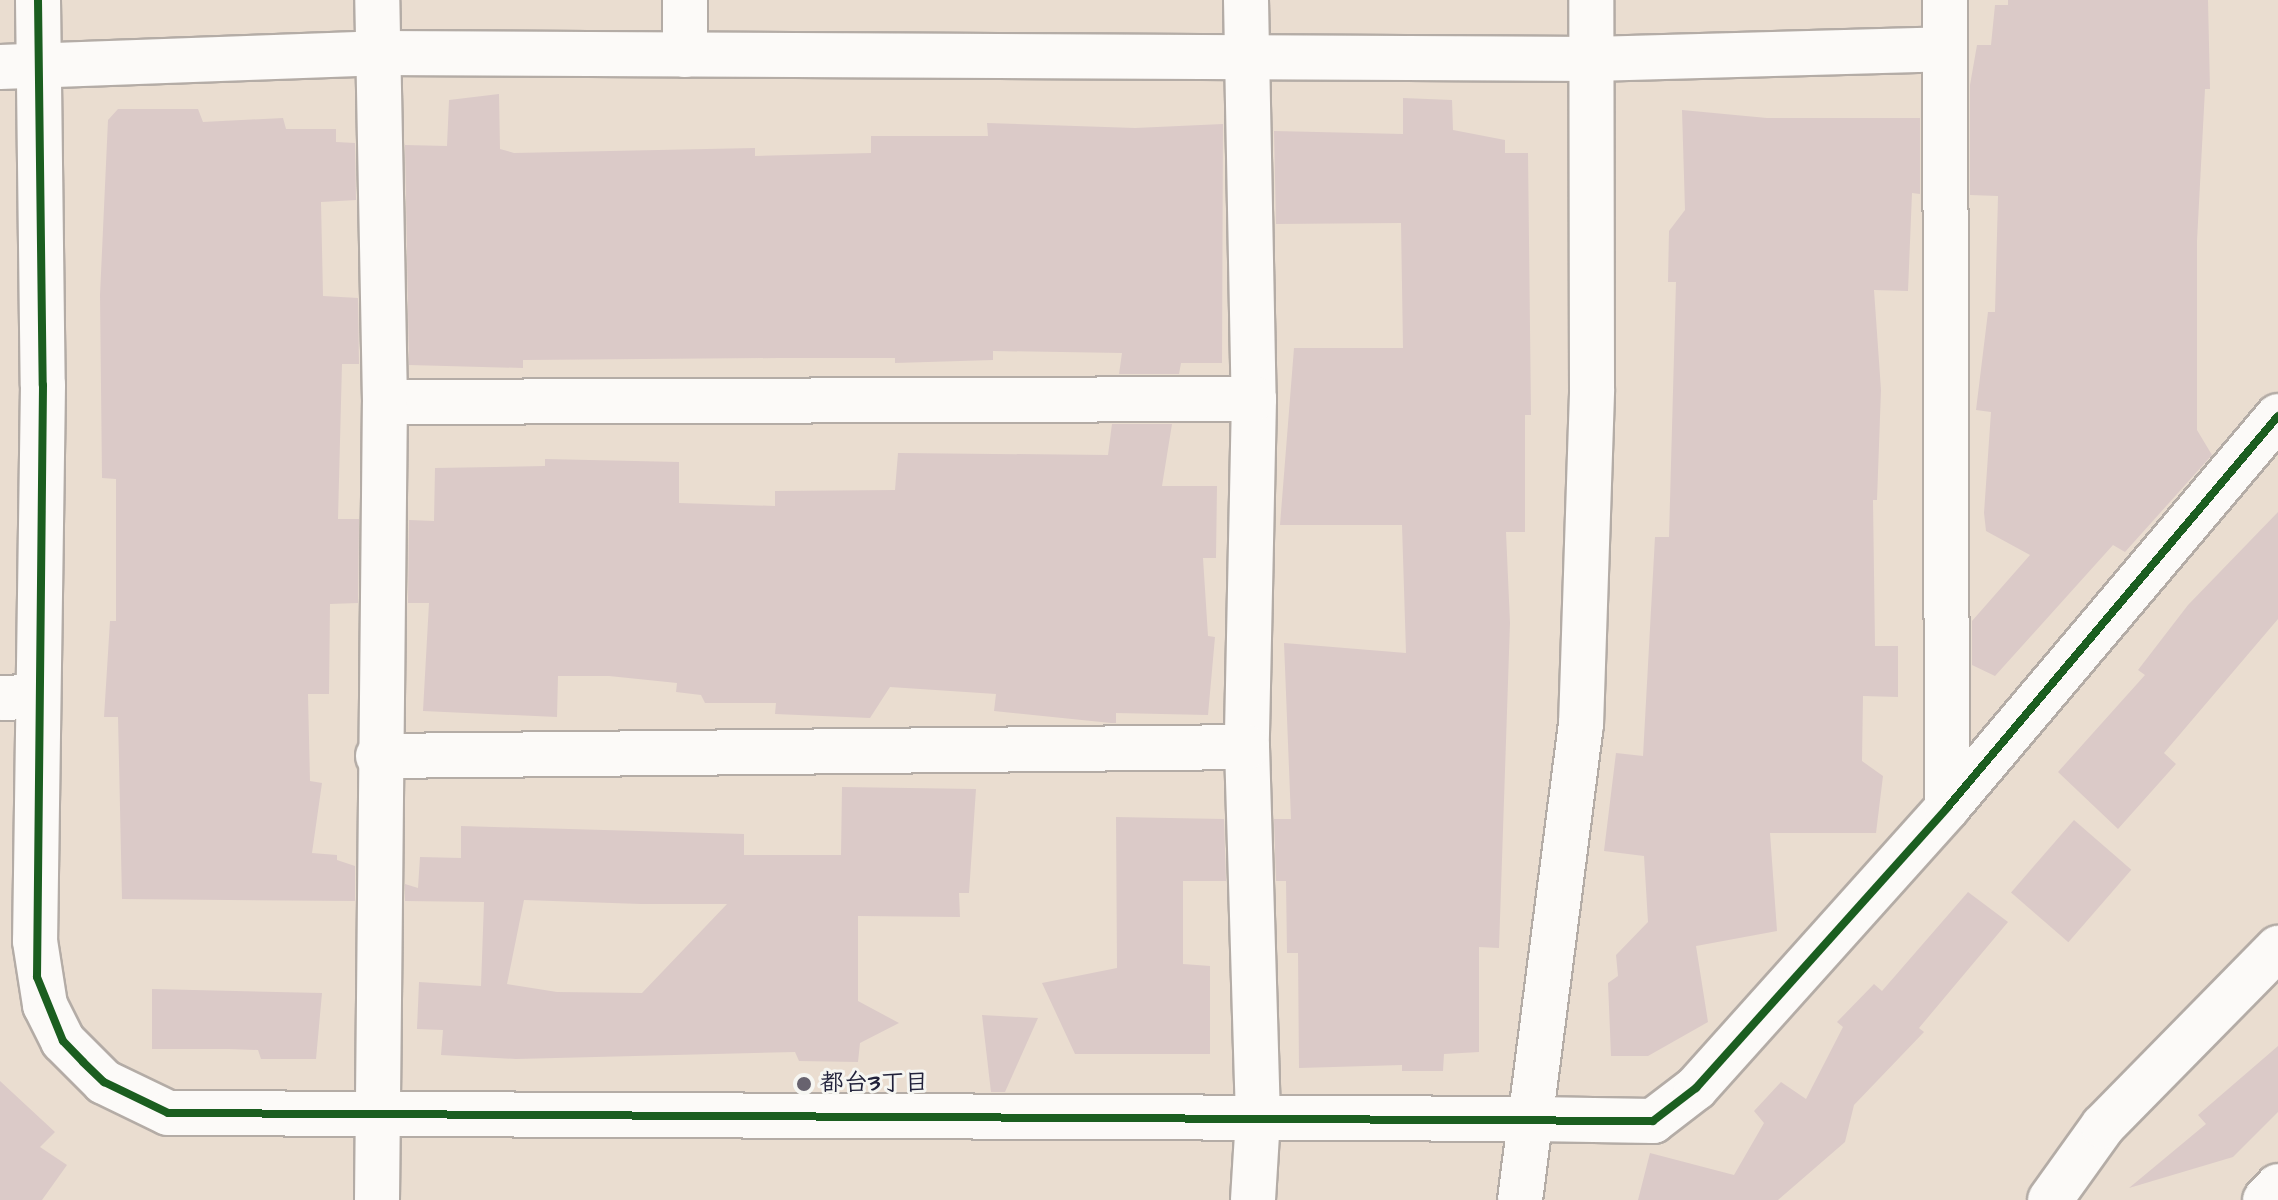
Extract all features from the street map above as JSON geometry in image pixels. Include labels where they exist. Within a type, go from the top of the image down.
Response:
[{"type":"street","points":[[38,0],[20,67],[43,385],[19,698],[37,977],[63,1041],[104,1082],[168,1113],[1653,1121],[1696,1088],[1947,808],[2278,416]]},
{"type":"street","points":[[377,0],[385,402],[378,756],[377,1200]]},
{"type":"street","points":[[685,0],[685,55]]},
{"type":"street","points":[[1246,0],[1254,399],[1247,747],[1258,1118],[1253,1200]]},
{"type":"street","points":[[1520,1200],[1534,1119],[1581,725],[1592,389],[1591,0]]},
{"type":"street","points":[[1945,0],[1947,808]]},
{"type":"street","points":[[20,67],[378,53],[1245,54],[1592,59],[1945,49]]},
{"type":"street","points":[[385,402],[1254,399]]},
{"type":"street","points":[[378,756],[1247,747]]},
{"type":"street","points":[[2050,1200],[2103,1126],[2278,948]]},
{"type":"street","points":[[2265,1200],[2278,1186]]},
{"type":"building","points":[[2008,0],[2208,0],[2210,89],[2205,89],[2197,241],[2197,430],[2212,455],[2125,552],[2113,545],[1995,676],[1972,665],[1972,621],[2030,555],[1986,531],[1984,513],[1991,412],[1976,410],[1988,312],[1995,312],[1998,196],[1970,195],[1970,85],[1977,45],[1991,45],[1995,5],[2008,5]]},
{"type":"building","points":[[499,94],[500,149],[514,153],[755,148],[755,156],[871,153],[871,136],[988,136],[987,123],[1135,128],[1223,124],[1222,363],[1181,363],[1179,374],[1119,374],[1122,353],[993,351],[993,360],[895,363],[895,358],[778,358],[523,360],[523,368],[409,365],[405,145],[447,146],[449,100]]},
{"type":"building","points":[[1403,98],[1452,100],[1453,130],[1505,140],[1505,153],[1528,153],[1531,415],[1525,415],[1525,532],[1506,532],[1510,623],[1499,948],[1479,947],[1479,1052],[1444,1054],[1443,1071],[1402,1071],[1402,1065],[1299,1068],[1298,953],[1287,953],[1286,881],[1276,881],[1274,819],[1291,819],[1284,643],[1406,653],[1402,525],[1280,525],[1294,348],[1403,348],[1401,223],[1276,224],[1274,131],[1403,134]]},
{"type":"building","points":[[118,109],[198,109],[203,122],[283,118],[286,129],[336,129],[336,142],[355,143],[356,200],[321,202],[323,296],[358,298],[359,364],[342,364],[338,519],[359,519],[358,603],[330,604],[329,694],[308,694],[310,781],[322,783],[312,853],[337,855],[337,860],[355,866],[355,901],[122,899],[118,717],[104,717],[110,621],[116,621],[116,479],[102,478],[100,295],[108,120]]},
{"type":"building","points":[[1682,110],[1767,118],[1920,118],[1920,194],[1912,193],[1908,291],[1874,290],[1881,390],[1877,500],[1873,500],[1875,646],[1898,646],[1898,697],[1863,696],[1862,761],[1883,776],[1876,833],[1770,833],[1777,931],[1696,946],[1708,1022],[1648,1056],[1611,1056],[1608,983],[1618,976],[1616,955],[1648,922],[1644,856],[1604,851],[1616,753],[1643,756],[1655,537],[1669,537],[1676,282],[1668,282],[1669,231],[1685,210]]},
{"type":"building","points":[[1112,424],[1172,424],[1162,486],[1217,486],[1216,558],[1203,558],[1208,636],[1215,637],[1208,715],[1116,713],[1116,723],[1111,723],[994,711],[996,694],[890,687],[870,718],[775,714],[776,703],[705,703],[701,695],[676,692],[677,683],[609,676],[558,676],[557,717],[423,711],[429,603],[408,603],[409,520],[434,521],[435,468],[545,466],[545,459],[679,462],[679,503],[775,506],[775,491],[895,490],[898,453],[1108,455]]},
{"type":"building","points":[[2278,512],[2278,619],[2164,753],[2176,764],[2118,829],[2058,772],[2145,675],[2138,670],[2188,605]]},
{"type":"building","points":[[842,787],[976,789],[969,893],[959,893],[960,917],[858,916],[858,1001],[899,1023],[860,1043],[858,1062],[799,1061],[795,1052],[516,1059],[441,1055],[443,1030],[417,1029],[419,982],[481,986],[484,902],[405,901],[405,884],[418,888],[420,857],[461,858],[461,826],[744,834],[744,855],[841,855]],"holes":[[[524,900],[727,904],[642,993],[557,992],[507,984]]]},
{"type":"building","points":[[1116,817],[1224,819],[1226,881],[1183,881],[1183,964],[1210,966],[1210,1054],[1075,1054],[1042,983],[1117,968]]},
{"type":"building","points":[[2074,820],[2131,870],[2068,942],[2011,892]]},
{"type":"building","points":[[1968,892],[2008,922],[1919,1028],[1924,1032],[1854,1105],[1845,1142],[1778,1200],[1638,1200],[1650,1153],[1734,1175],[1764,1123],[1754,1111],[1781,1082],[1806,1099],[1843,1027],[1837,1022],[1874,984],[1882,991]]},
{"type":"building","points":[[152,989],[322,993],[316,1059],[261,1059],[258,1050],[152,1049]]},
{"type":"building","points":[[982,1015],[1038,1018],[1005,1092],[991,1092]]},
{"type":"building","points":[[2278,1046],[2278,1112],[2233,1157],[2129,1188],[2206,1124],[2198,1115]]},
{"type":"building","points":[[0,1081],[55,1132],[40,1147],[67,1165],[42,1200],[0,1200]]},
{"type":"cycle path","points":[[38,0],[43,385],[37,977],[63,1041],[83,1062],[104,1082],[168,1113],[1653,1121],[1696,1088],[1947,808],[2278,416]]},
{"type":"place","name":"都台3丁目","points":[[804,1084]]}]
